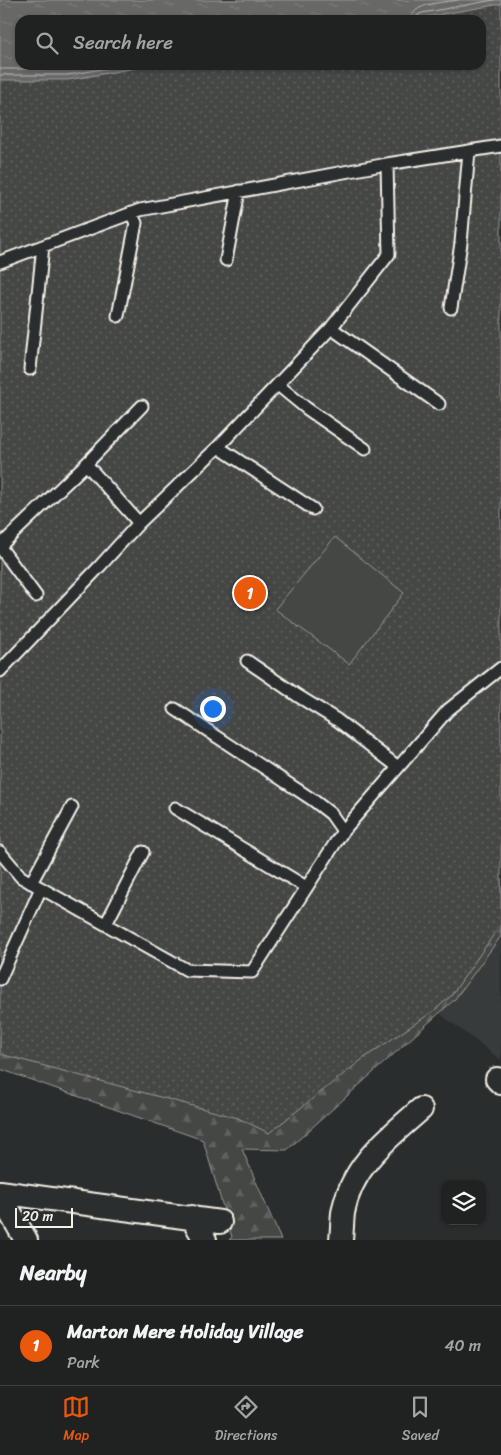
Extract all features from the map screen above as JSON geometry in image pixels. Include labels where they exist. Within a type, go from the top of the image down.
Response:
[{"type":"street","points":[[341,1240],[343,1212],[349,1192],[367,1159],[382,1143],[421,1109]]},
{"type":"street","points":[[0,1193],[220,1222]]},
{"type":"street","points":[[0,1193],[26,1240]]},
{"type":"street","points":[[192,1218],[205,1240]]},
{"type":"lane","points":[[0,262],[140,210],[387,164],[501,146]]},
{"type":"lane","points":[[451,308],[461,243],[469,151]]},
{"type":"lane","points":[[0,671],[138,523],[218,447],[278,385],[331,328],[389,254],[387,164]]},
{"type":"lane","points":[[226,260],[239,191]]},
{"type":"lane","points":[[118,316],[136,223],[131,213]]},
{"type":"lane","points":[[30,369],[43,246]]},
{"type":"lane","points":[[331,328],[439,404]]},
{"type":"lane","points":[[278,385],[306,408],[365,449]]},
{"type":"lane","points":[[36,596],[0,547],[86,464],[142,406]]},
{"type":"lane","points":[[218,447],[313,509]]},
{"type":"lane","points":[[86,464],[138,523]]},
{"type":"lane","points":[[247,661],[337,720],[398,768]]},
{"type":"lane","points":[[0,852],[21,877],[187,970],[252,972],[342,831],[448,710],[501,668]]},
{"type":"lane","points":[[175,709],[325,809],[331,814],[342,831]]},
{"type":"lane","points":[[0,979],[36,886],[72,807]]},
{"type":"lane","points":[[175,808],[306,887]]},
{"type":"lane","points":[[106,924],[143,852]]},
{"type":"shaded area","points":[[501,919],[501,1060],[435,1010]]},
{"type":"green space","points":[[0,0],[501,0],[501,924],[451,996],[435,1010],[364,1058],[269,1133],[238,1118],[0,1054]]},
{"type":"green space","points":[[335,537],[404,593],[349,664],[275,609]]},
{"type":"green space","points":[[501,879],[501,936],[455,999],[287,1150],[242,1149],[281,1240],[229,1240],[232,1237],[203,1140],[0,1069],[0,1035]]},
{"type":"water","points":[[0,0],[501,0],[501,4],[438,15],[15,15],[15,70],[125,70],[68,80],[0,80]]},
{"type":"place","name":"Marton Mere Holiday Village","points":[[250,593]]}]
